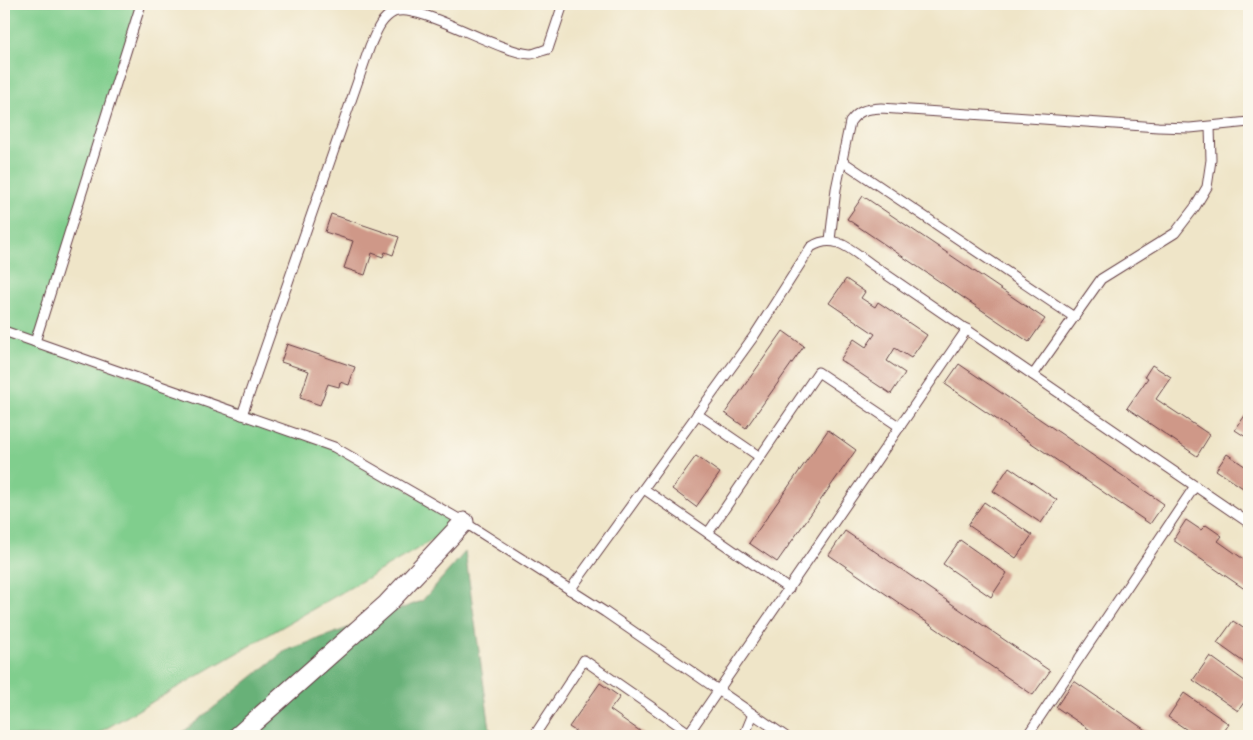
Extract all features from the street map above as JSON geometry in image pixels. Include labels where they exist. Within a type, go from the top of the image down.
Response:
[{"type":"street","points":[[238,736],[387,604],[464,522]]},
{"type":"lane","points":[[35,342],[141,4]]},
{"type":"lane","points":[[242,415],[370,46],[380,23],[395,12],[416,12],[506,48],[531,54],[548,49],[563,4]]},
{"type":"lane","points":[[830,240],[850,122],[856,113],[864,109],[881,108],[1158,127],[1210,127],[1249,122]]},
{"type":"lane","points":[[1033,375],[1101,279],[1175,233],[1195,207],[1207,187],[1210,160],[1210,127]]},
{"type":"lane","points":[[842,161],[1074,317]]},
{"type":"lane","points":[[570,590],[754,336],[811,247],[821,240],[830,240],[863,259],[1249,523]]},
{"type":"lane","points":[[534,736],[584,660],[689,734],[967,329]]},
{"type":"lane","points":[[4,331],[334,448],[464,522],[570,590],[785,736]]},
{"type":"lane","points":[[708,533],[818,372],[900,427]]},
{"type":"lane","points":[[698,414],[760,457]]},
{"type":"lane","points":[[1027,736],[1195,486]]},
{"type":"lane","points":[[644,489],[789,588]]},
{"type":"lane","points":[[744,736],[754,714]]},
{"type":"green space","points":[[4,4],[141,4],[35,342],[334,447],[464,522],[93,736],[4,736]]},
{"type":"green space","points":[[465,552],[491,736],[423,736],[419,733],[418,736],[178,736],[285,651],[422,601]]},
{"type":"building","points":[[863,196],[1045,319],[1029,342],[847,219]]},
{"type":"building","points":[[331,214],[399,237],[393,255],[385,252],[383,257],[372,253],[365,275],[344,268],[353,241],[325,232]]},
{"type":"building","points":[[846,279],[865,292],[861,298],[875,307],[878,302],[927,335],[911,358],[895,348],[887,361],[905,373],[891,394],[840,360],[854,339],[866,347],[875,334],[829,303]]},
{"type":"building","points":[[783,331],[804,346],[746,428],[725,413]]},
{"type":"building","points":[[287,344],[355,367],[349,385],[340,382],[339,387],[328,384],[320,405],[300,398],[309,371],[281,362]]},
{"type":"building","points":[[959,364],[1164,504],[1150,524],[945,384]]},
{"type":"building","points":[[1152,365],[1171,377],[1156,399],[1210,435],[1197,456],[1127,408],[1148,378],[1145,376]]},
{"type":"building","points":[[1249,412],[1249,439],[1235,430]]},
{"type":"building","points":[[828,430],[856,450],[777,562],[749,543]]},
{"type":"building","points":[[1227,454],[1249,469],[1249,492],[1216,470]]},
{"type":"building","points":[[696,456],[720,473],[696,507],[672,489]]},
{"type":"building","points":[[1009,467],[1057,500],[1041,523],[993,491]]},
{"type":"building","points":[[984,502],[1032,535],[1016,558],[968,525]]},
{"type":"building","points":[[1186,520],[1201,530],[1206,525],[1222,536],[1218,541],[1249,563],[1249,592],[1173,540]]},
{"type":"building","points":[[845,531],[1050,671],[1033,695],[829,555]]},
{"type":"building","points":[[960,540],[1007,573],[991,597],[943,564]]},
{"type":"building","points":[[1233,621],[1249,632],[1249,666],[1217,643]]},
{"type":"building","points":[[1210,656],[1249,684],[1249,695],[1238,711],[1193,680]]},
{"type":"building","points":[[1074,681],[1154,736],[1099,736],[1056,707]]},
{"type":"building","points":[[600,683],[620,697],[610,710],[647,736],[596,736],[593,734],[583,736],[569,727]]},
{"type":"building","points":[[1184,693],[1229,724],[1221,736],[1196,736],[1168,717]]}]
